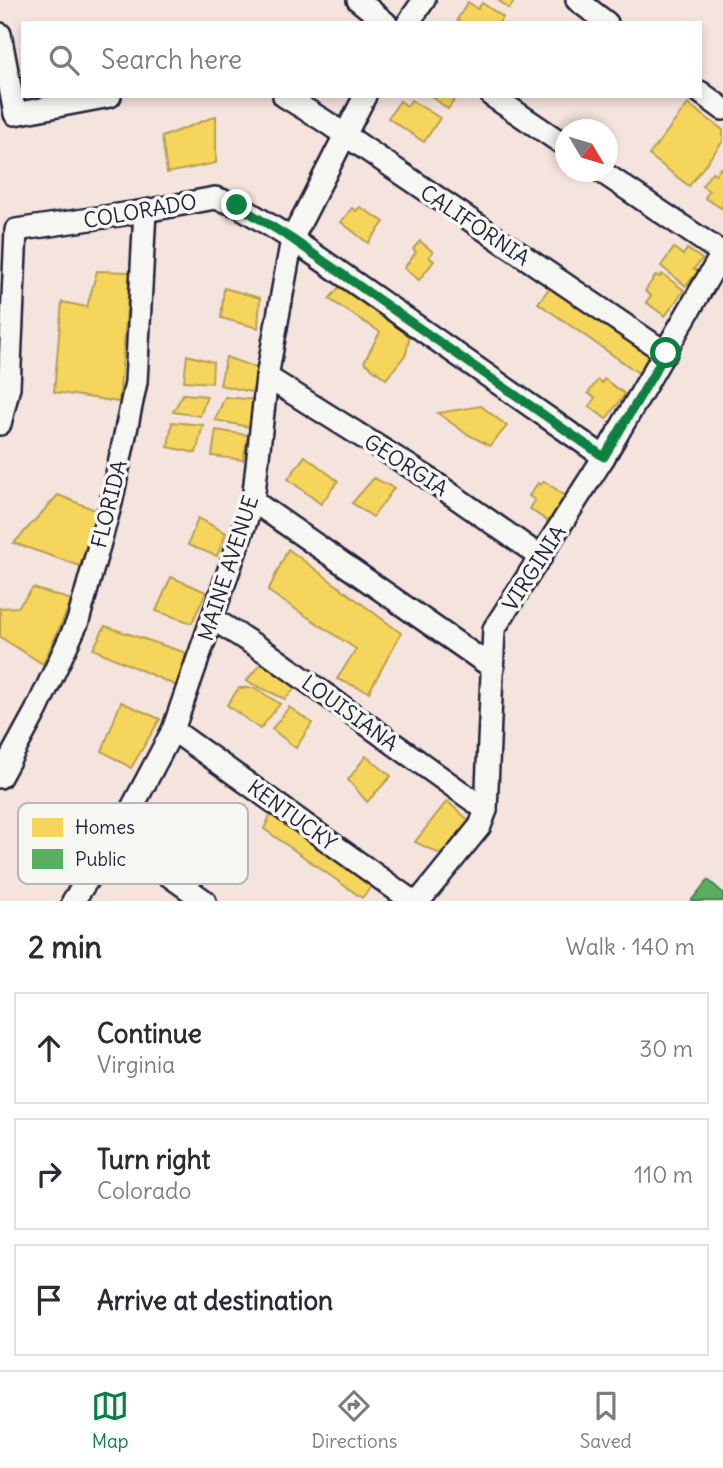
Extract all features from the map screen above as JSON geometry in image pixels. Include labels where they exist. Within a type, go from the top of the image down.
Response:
[{"type":"street","points":[[358,0],[384,21]]},
{"type":"street","points":[[409,21],[424,0]]},
{"type":"street","points":[[577,0],[604,21]]},
{"type":"street","points":[[0,34],[15,114],[99,98]]},
{"type":"street","points":[[702,93],[723,109]]},
{"type":"street","name":"CALIFORNIA","points":[[287,98],[666,353]]},
{"type":"street","name":"MAINE AVENUE","points":[[134,803],[173,730],[253,501],[267,377],[292,239],[364,98]]},
{"type":"street","points":[[495,98],[555,139]]},
{"type":"street","points":[[618,182],[723,253]]},
{"type":"street","name":"COLORADO","points":[[0,424],[9,387],[16,230],[215,198],[237,205],[292,239],[604,457]]},
{"type":"street","name":"FLORIDA","points":[[0,778],[36,712],[78,621],[111,503],[136,382],[145,211]]},
{"type":"street","name":"VIRGINIA","points":[[419,901],[480,827],[486,810],[494,629],[604,457],[723,253]]},
{"type":"street","name":"GEORGIA","points":[[267,377],[425,476],[541,557]]},
{"type":"street","points":[[253,501],[494,668]]},
{"type":"street","name":"LOUISIANA","points":[[213,619],[269,654],[486,810]]},
{"type":"street","name":"KENTUCKY","points":[[173,730],[412,901]]},
{"type":"street","name":"MAINE AVENUE","points":[[72,901],[84,884]]},
{"type":"street","points":[[181,884],[205,901]]},
{"type":"building: Homes","points":[[498,0],[515,0],[509,9]]},
{"type":"building: Homes","points":[[468,2],[478,9],[482,3],[503,17],[500,21],[457,20]]},
{"type":"building: Homes","points":[[434,98],[456,98],[448,109]]},
{"type":"building: Homes","points":[[411,100],[440,118],[424,142],[388,118],[400,101],[407,106]]},
{"type":"building: Homes","points":[[688,104],[723,130],[723,141],[689,186],[649,155]]},
{"type":"building: Homes","points":[[216,116],[216,163],[167,173],[162,137]]},
{"type":"building: Homes","points":[[720,168],[723,171],[721,208],[705,198],[709,191],[702,186],[712,172],[716,174]]},
{"type":"building: Homes","points":[[360,207],[384,222],[368,243],[341,222],[352,208],[356,211]]},
{"type":"building: Homes","points":[[420,241],[433,252],[429,257],[434,261],[419,280],[404,268],[416,252],[413,249]]},
{"type":"building: Homes","points":[[674,248],[683,255],[687,249],[702,259],[694,269],[698,271],[686,286],[661,266]]},
{"type":"building: Homes","points":[[97,271],[130,272],[119,402],[54,392],[62,302],[87,307]]},
{"type":"building: Homes","points":[[662,274],[684,290],[665,316],[646,302],[651,296],[645,291],[656,275],[660,277]]},
{"type":"building: Homes","points":[[341,285],[411,330],[406,354],[386,379],[364,362],[380,332],[329,299]]},
{"type":"building: Homes","points":[[551,286],[653,355],[640,374],[538,303]]},
{"type":"building: Homes","points":[[224,288],[260,298],[258,328],[221,318]]},
{"type":"building: Homes","points":[[187,355],[213,362],[212,383],[184,381]]},
{"type":"building: Homes","points":[[226,357],[262,370],[252,392],[220,385]]},
{"type":"building: Homes","points":[[604,379],[625,394],[606,419],[589,406],[595,398],[588,393],[598,380],[602,383]]},
{"type":"building: Homes","points":[[183,394],[207,396],[200,416],[173,412]]},
{"type":"building: Homes","points":[[225,397],[256,400],[249,427],[215,420]]},
{"type":"building: Homes","points":[[481,406],[507,426],[490,446],[465,433],[438,413]]},
{"type":"building: Homes","points":[[172,422],[203,425],[196,453],[168,447]]},
{"type":"building: Homes","points":[[216,430],[248,435],[243,460],[212,456]]},
{"type":"building: Homes","points":[[305,456],[338,481],[321,504],[288,479]]},
{"type":"building: Homes","points":[[374,478],[394,488],[373,517],[352,503]]},
{"type":"building: Homes","points":[[544,481],[567,497],[550,523],[530,509],[535,500],[529,496],[538,483],[541,485]]},
{"type":"building: Homes","points":[[58,495],[98,511],[80,566],[14,543]]},
{"type":"building: Homes","points":[[198,518],[226,533],[217,556],[188,545]]},
{"type":"building: Homes","points":[[288,549],[401,633],[369,692],[337,679],[356,649],[268,591]]},
{"type":"building: Homes","points":[[171,577],[206,592],[192,623],[156,611]]},
{"type":"building: Homes","points":[[33,588],[72,600],[43,664],[0,637],[0,608],[18,607]]},
{"type":"building: Homes","points":[[105,626],[186,653],[177,686],[93,649]]},
{"type":"building: Homes","points":[[266,658],[300,683],[285,699],[246,681]]},
{"type":"building: Homes","points":[[239,688],[255,688],[280,704],[260,729],[227,705]]},
{"type":"building: Homes","points":[[121,702],[160,719],[131,768],[102,751]]},
{"type":"building: Homes","points":[[289,707],[312,723],[296,748],[272,729]]},
{"type":"building: Homes","points":[[366,756],[391,776],[367,802],[348,780]]},
{"type":"building: Homes","points":[[447,801],[473,824],[440,854],[415,842]]},
{"type":"building: Homes","points":[[273,809],[374,883],[362,898],[264,829]]},
{"type":"building: Public","points":[[708,880],[723,893],[723,901],[691,901]]},
{"type":"route","points":[[237,205],[292,239],[604,457],[666,353]]}]
